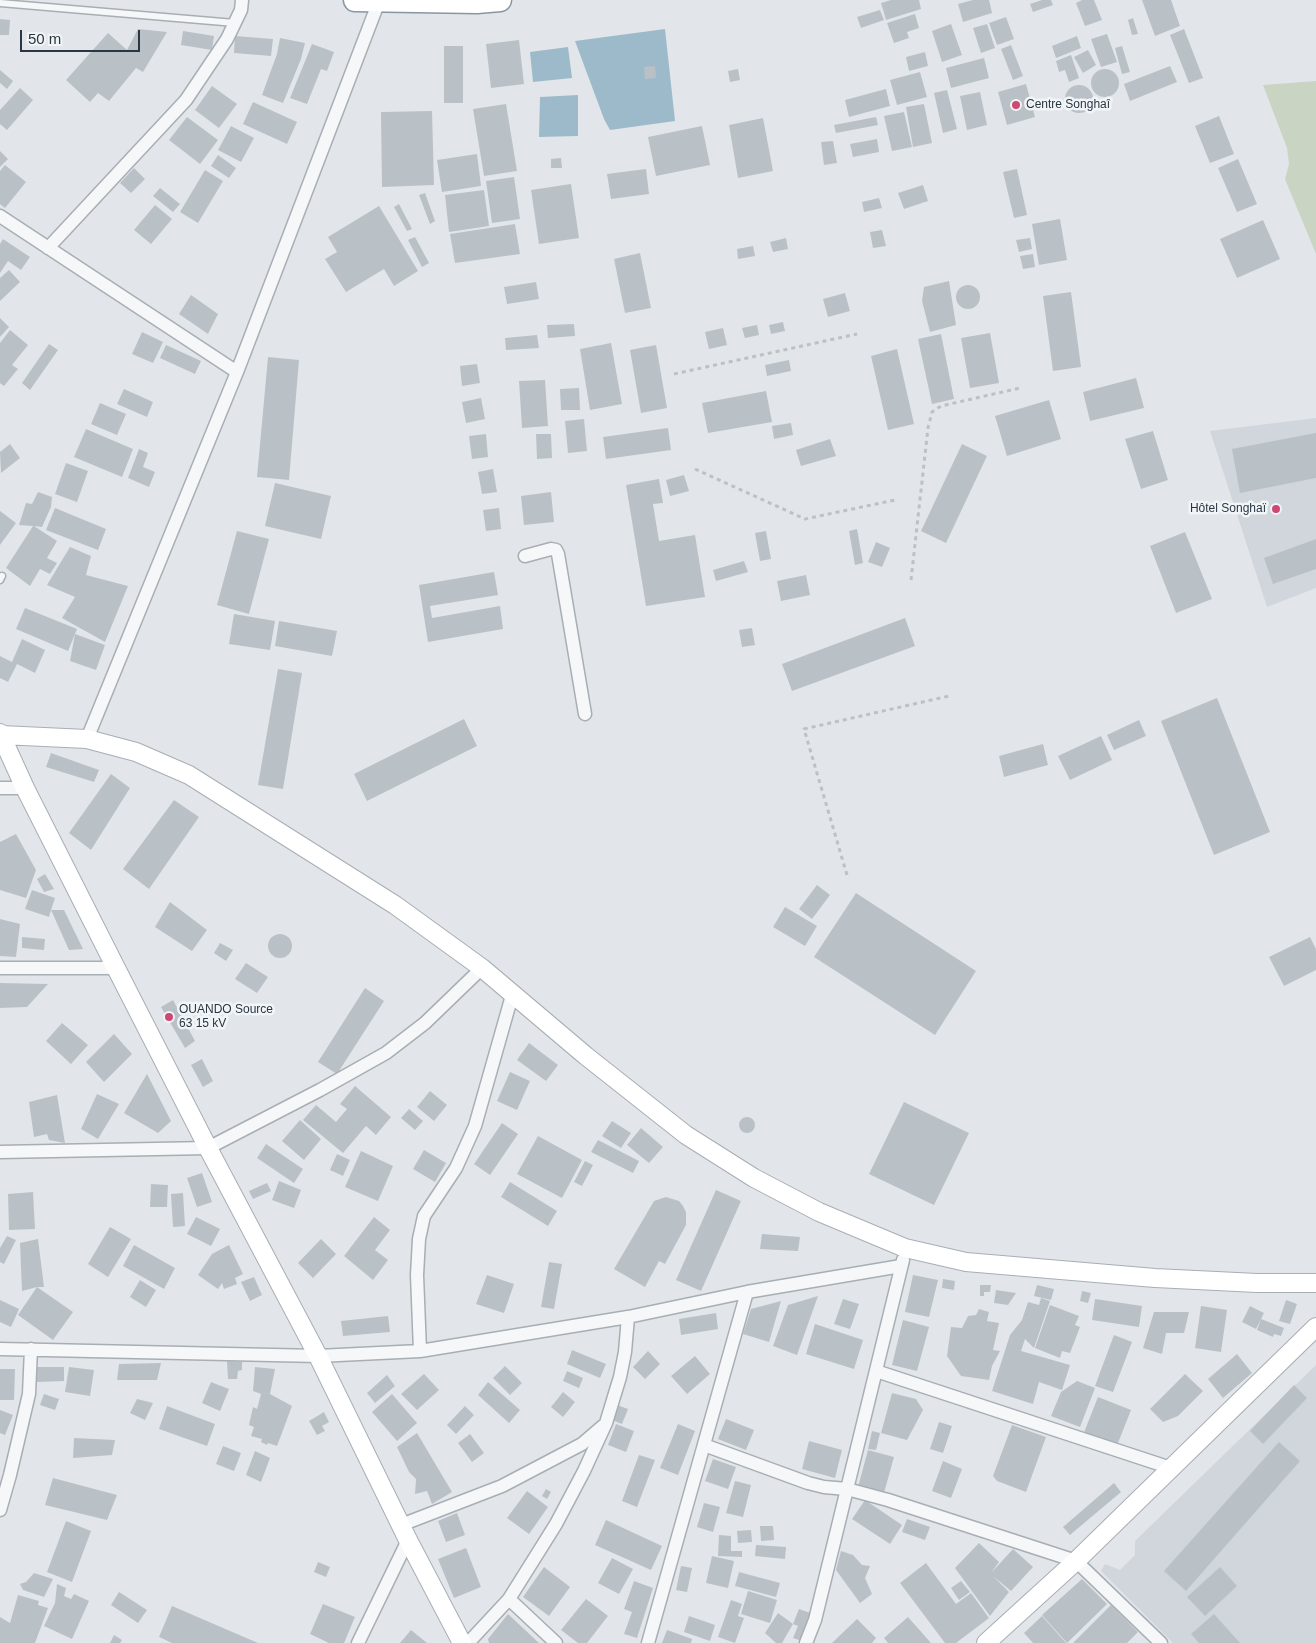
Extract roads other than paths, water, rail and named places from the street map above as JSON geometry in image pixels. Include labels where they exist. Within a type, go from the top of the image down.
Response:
[{"type":"highway","points":[[355,0],[379,2],[477,2],[500,0]]},
{"type":"street","points":[[48,248],[186,100],[227,39],[241,10],[242,0]]},
{"type":"street","points":[[87,739],[237,372],[379,2]]},
{"type":"street","points":[[0,216],[237,372]]},
{"type":"street","points":[[525,556],[551,549],[556,550],[558,554],[585,714]]},
{"type":"street","points":[[462,1643],[318,1356],[208,1148],[116,968],[25,788],[1,734],[87,739],[136,752],[189,775],[395,905],[482,968],[513,992],[586,1056],[686,1135],[754,1178],[819,1212],[905,1248],[966,1262],[1046,1270],[1257,1283],[1316,1283]]},
{"type":"street","points":[[0,788],[25,788]]},
{"type":"street","points":[[0,968],[116,968]]},
{"type":"street","points":[[0,1152],[208,1148],[320,1090],[386,1053],[425,1023],[482,968]]},
{"type":"street","points":[[420,1351],[416,1275],[418,1239],[424,1216],[456,1168],[475,1126],[513,992]]},
{"type":"street","points":[[806,1643],[815,1620],[905,1248]]},
{"type":"street","points":[[0,1349],[318,1356],[420,1351],[628,1317],[747,1292],[901,1266]]},
{"type":"street","points":[[648,1643],[747,1292]]},
{"type":"street","points":[[468,1643],[509,1599],[556,1524],[584,1471],[606,1423],[620,1376],[625,1352],[628,1317]]},
{"type":"street","points":[[986,1643],[1076,1560],[1315,1330]]},
{"type":"street","points":[[0,1510],[29,1394],[31,1349]]},
{"type":"street","points":[[876,1371],[1171,1468]]},
{"type":"street","points":[[358,1643],[405,1532],[535,1470],[582,1444],[606,1423]]},
{"type":"street","points":[[704,1445],[808,1483],[824,1487],[847,1489],[888,1500],[1076,1560],[1161,1643]]},
{"type":"street","points":[[509,1599],[556,1643]]},
{"type":"lane","points":[[0,2],[235,24]]},
{"type":"water","points":[[665,29],[675,121],[610,130],[604,119],[575,41]]},
{"type":"water","points":[[568,47],[572,78],[533,82],[530,52]]},
{"type":"water","points":[[578,95],[578,136],[539,137],[540,97]]},
{"type":"place","name":"Centre Songhaî","points":[[1016,105]]},
{"type":"place","name":"Hôtel Songhaï","points":[[1276,509]]},
{"type":"place","name":"OUANDO Source 63 15 kV","points":[[169,1017]]}]
